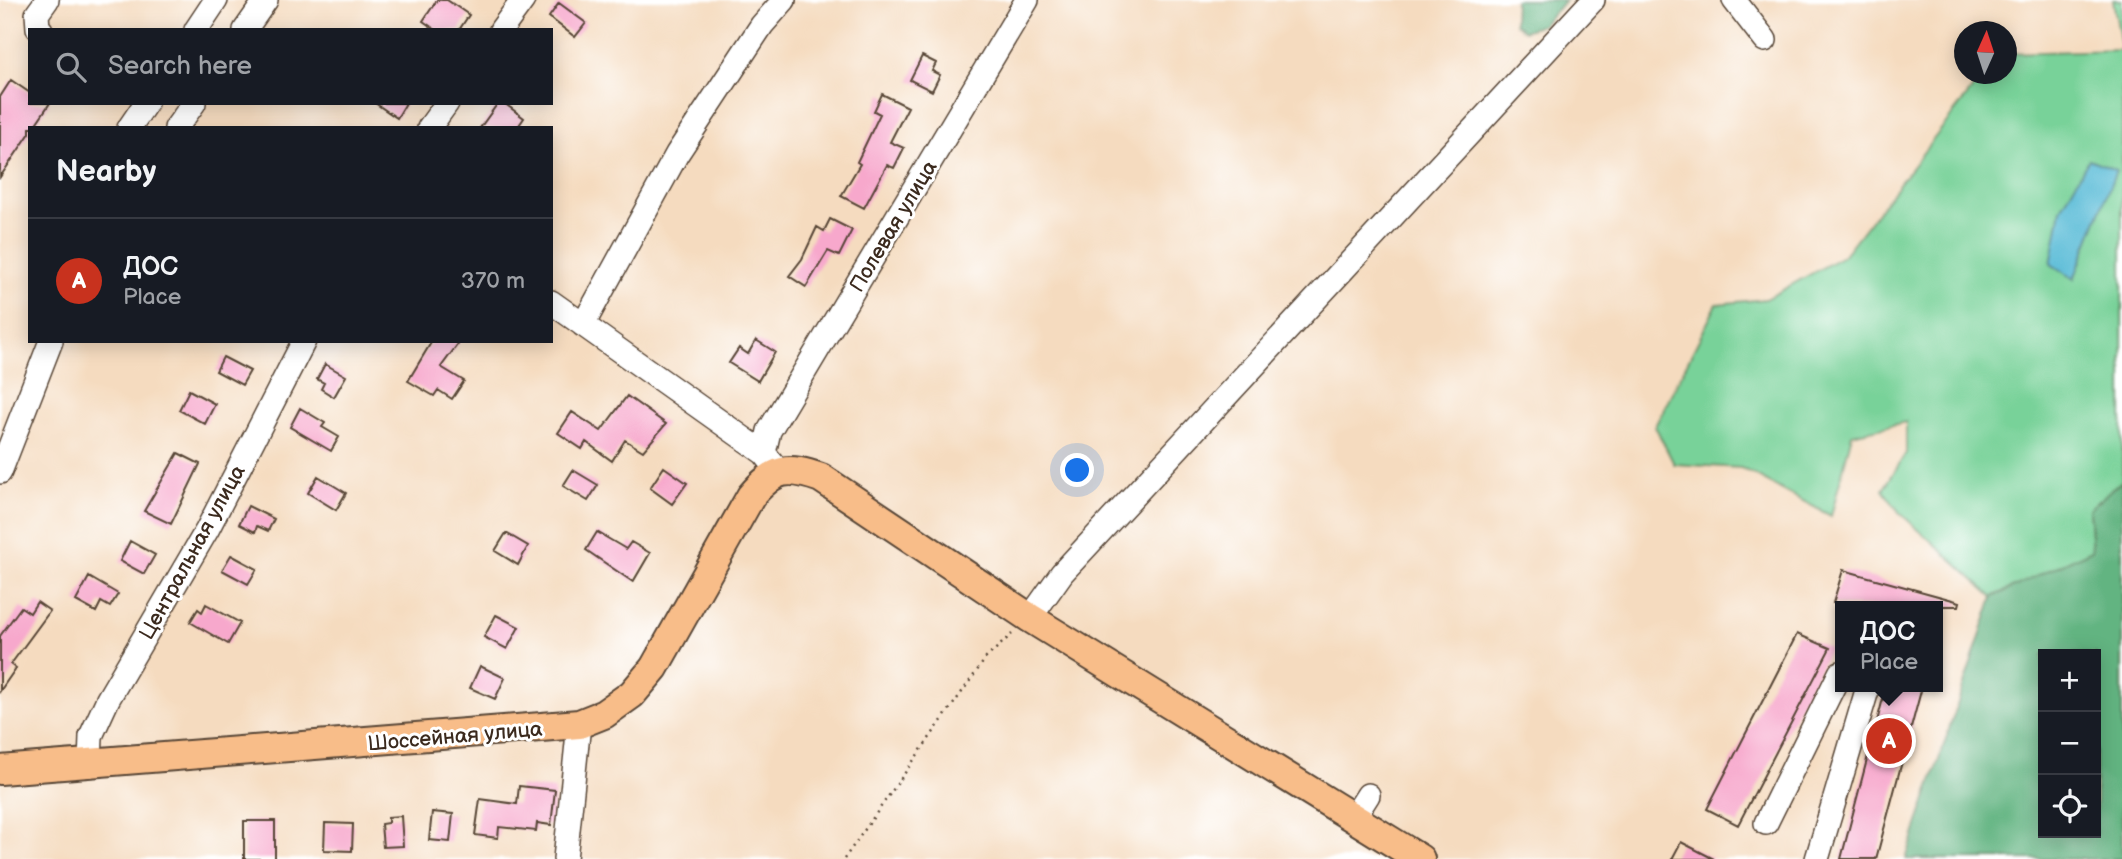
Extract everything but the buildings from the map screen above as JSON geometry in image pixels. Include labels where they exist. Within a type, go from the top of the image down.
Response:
[{"type":"main road","points":[[772,462],[821,478],[1030,618],[1361,806],[1420,859]]},
{"type":"main road","name":"Шоссейная улица","points":[[0,770],[90,765],[579,724],[604,714],[632,694],[654,668],[751,496],[765,480],[772,462]]},
{"type":"street","points":[[38,28],[37,14],[47,0]]},
{"type":"street","points":[[197,28],[216,0]]},
{"type":"street","points":[[246,28],[266,0]]},
{"type":"street","points":[[502,28],[523,0]]},
{"type":"street","points":[[583,325],[677,154],[762,25],[784,0]]},
{"type":"street","name":"Полевая улица","points":[[772,462],[768,431],[1027,0]]},
{"type":"street","points":[[1030,618],[1062,573],[1593,0]]},
{"type":"street","points":[[1734,0],[1765,40]]},
{"type":"street","points":[[131,126],[145,105]]},
{"type":"street","points":[[177,126],[193,105]]},
{"type":"street","points":[[430,126],[446,105]]},
{"type":"street","points":[[553,303],[772,462]]},
{"type":"street","points":[[0,472],[50,343]]},
{"type":"street","name":"Центральная улица","points":[[90,765],[91,736],[108,699],[207,530],[303,343]]},
{"type":"street","points":[[1766,823],[1835,683]]},
{"type":"street","points":[[1817,859],[1867,692]]},
{"type":"street","points":[[565,859],[579,724]]},
{"type":"path","points":[[844,859],[986,658],[1030,618]]},
{"type":"green space","points":[[1515,0],[1566,0],[1542,25],[1524,31],[1514,23]]},
{"type":"green space","points":[[2113,0],[2122,0],[2122,50]]},
{"type":"green space","points":[[2122,50],[2122,481],[2089,509],[2092,550],[1993,597],[1900,513],[1883,490],[1906,453],[1906,422],[1852,434],[1831,516],[1741,468],[1674,464],[1655,426],[1717,304],[1766,299],[1843,256],[1976,84],[2017,84],[2017,53]]},
{"type":"green space","points":[[2122,481],[2122,859],[1906,859],[1993,597],[2092,550],[2089,509]]},
{"type":"water","points":[[2089,159],[2116,170],[2074,279],[2051,264],[2061,209]]},
{"type":"place","name":"ДОС","points":[[1889,741]]}]
